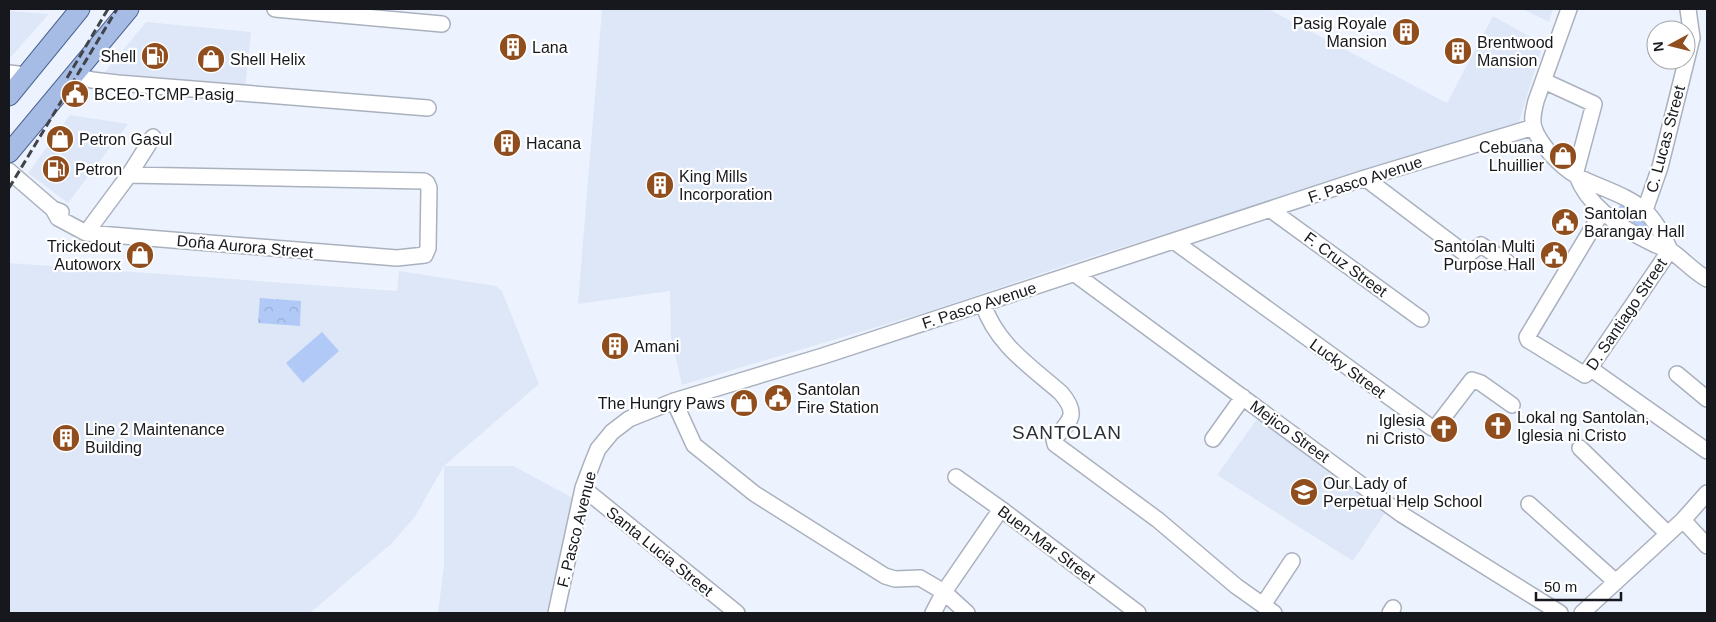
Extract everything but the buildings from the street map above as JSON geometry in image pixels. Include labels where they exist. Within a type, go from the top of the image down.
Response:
[{"type":"main road","points":[[9,96],[17,74],[80,9]]},
{"type":"main road","points":[[9,151],[129,9]]},
{"type":"street","points":[[275,9],[442,24]]},
{"type":"street","points":[[1569,9],[1533,113],[1534,127],[1543,144],[1581,181],[1602,212],[1628,230],[1670,250],[1694,272],[1707,279]]},
{"type":"street","name":"C. Lucas Street","points":[[1645,210],[1660,167],[1692,38],[1688,9]]},
{"type":"street","points":[[75,75],[109,82],[428,108]]},
{"type":"street","points":[[1544,81],[1594,104],[1581,181]]},
{"type":"street","name":"F. Pasco Avenue","points":[[556,613],[583,488],[598,449],[612,432],[629,419],[674,401],[983,304],[1365,178],[1534,127]]},
{"type":"street","points":[[86,233],[129,175],[153,136]]},
{"type":"street","name":"Doña Aurora Street","points":[[9,171],[53,209],[58,218],[86,233],[397,258],[425,255],[428,248],[429,188],[424,181],[129,175]]},
{"type":"street","points":[[1365,178],[1466,256],[1480,245],[1507,262]]},
{"type":"street","points":[[1581,181],[1645,210],[1664,237],[1670,250]]},
{"type":"street","name":"F. Cruz Street","points":[[1272,210],[1421,319]]},
{"type":"street","name":"D. Santiago Street","points":[[1602,212],[1527,337],[1528,340],[1585,375],[1592,369],[1616,326],[1670,250]]},
{"type":"street","name":"Lucky Street","points":[[1175,242],[1432,428],[1436,427],[1472,380],[1481,383],[1512,405]]},
{"type":"street","name":"Mejico Street","points":[[1075,274],[1401,514],[1560,613]]},
{"type":"street","points":[[983,304],[990,324],[1003,341],[1069,402],[1072,411],[1071,418],[1054,439],[1054,444],[1158,520],[1236,586],[1268,609],[1292,561]]},
{"type":"street","points":[[1592,369],[1707,450]]},
{"type":"street","points":[[1677,374],[1707,399]]},
{"type":"street","points":[[1213,439],[1243,397]]},
{"type":"street","points":[[674,401],[694,445],[755,494],[885,576],[895,579],[920,578],[944,592],[967,613]]},
{"type":"street","points":[[1580,448],[1668,534]]},
{"type":"street","name":"Buen-Mar Street","points":[[956,477],[1001,508],[1138,613]]},
{"type":"street","name":"Santa Lucia Street","points":[[583,488],[737,613]]},
{"type":"street","points":[[1582,613],[1683,520],[1707,493]]},
{"type":"street","points":[[1529,504],[1616,582]]},
{"type":"street","points":[[933,613],[944,592],[1001,508]]},
{"type":"street","points":[[1683,520],[1707,546]]},
{"type":"shaded area","points":[[602,9],[1268,9],[1447,103],[1493,16],[1543,44],[1519,122],[1069,264],[927,312],[682,385],[671,337],[670,291],[578,304]]},
{"type":"shaded area","points":[[1523,9],[1553,9],[1549,22]]},
{"type":"shaded area","points":[[9,11],[49,14],[9,59]]},
{"type":"shaded area","points":[[146,22],[251,32],[245,89],[105,72]]},
{"type":"shaded area","points":[[70,115],[128,124],[68,203],[28,173]]},
{"type":"shaded area","points":[[9,263],[397,291],[399,271],[496,286],[502,291],[539,384],[444,466],[414,518],[391,544],[310,613],[9,613]]},
{"type":"shaded area","name":"Our Lady of Perpetual Help School","points":[[1259,416],[1387,510],[1353,561],[1217,475]]},
{"type":"shaded area","points":[[444,466],[513,466],[575,499],[546,613],[438,613],[444,565]]},
{"type":"green space","points":[[1621,204],[1641,217],[1655,236],[1648,237],[1618,209]]},
{"type":"green space","points":[[260,298],[301,301],[300,326],[258,323]]},
{"type":"green space","points":[[322,332],[339,351],[303,383],[286,363]]},
{"type":"railway","points":[[67,78],[108,9]]},
{"type":"railway","points":[[9,188],[117,9]]},
{"type":"place","name":"Pasig Royale Mansion","points":[[1406,32]]},
{"type":"place","name":"Lana","points":[[513,47]]},
{"type":"place","name":"Brentwood Mansion","points":[[1458,51]]},
{"type":"place","name":"Shell","points":[[155,56]]},
{"type":"place","name":"Shell Helix","points":[[211,59]]},
{"type":"place","name":"BCEO-TCMP Pasig","points":[[75,94]]},
{"type":"place","name":"Petron Gasul","points":[[60,139]]},
{"type":"place","name":"Hacana","points":[[507,143]]},
{"type":"place","name":"Cebuana Lhuillier","points":[[1563,156]]},
{"type":"place","name":"Petron","points":[[56,169]]},
{"type":"place","name":"King Mills Incorporation","points":[[660,185]]},
{"type":"place","name":"Santolan Barangay Hall","points":[[1565,222]]},
{"type":"place","name":"Trickedout Autoworx","points":[[140,255]]},
{"type":"place","name":"Santolan Multi Purpose Hall","points":[[1554,255]]},
{"type":"place","name":"Amani","points":[[615,346]]},
{"type":"place","name":"Santolan Fire Station","points":[[778,398]]},
{"type":"place","name":"The Hungry Paws","points":[[744,403]]},
{"type":"place","name":"Lokal ng Santolan, Iglesia ni Cristo","points":[[1498,426]]},
{"type":"place","name":"Iglesia ni Cristo","points":[[1444,429]]},
{"type":"place","name":"Line 2 Maintenance Building","points":[[66,438]]},
{"type":"place","name":"Our Lady of Perpetual Help School","points":[[1304,492]]},
{"type":"district","name":"SANTOLAN","points":[[1067,432]]}]
